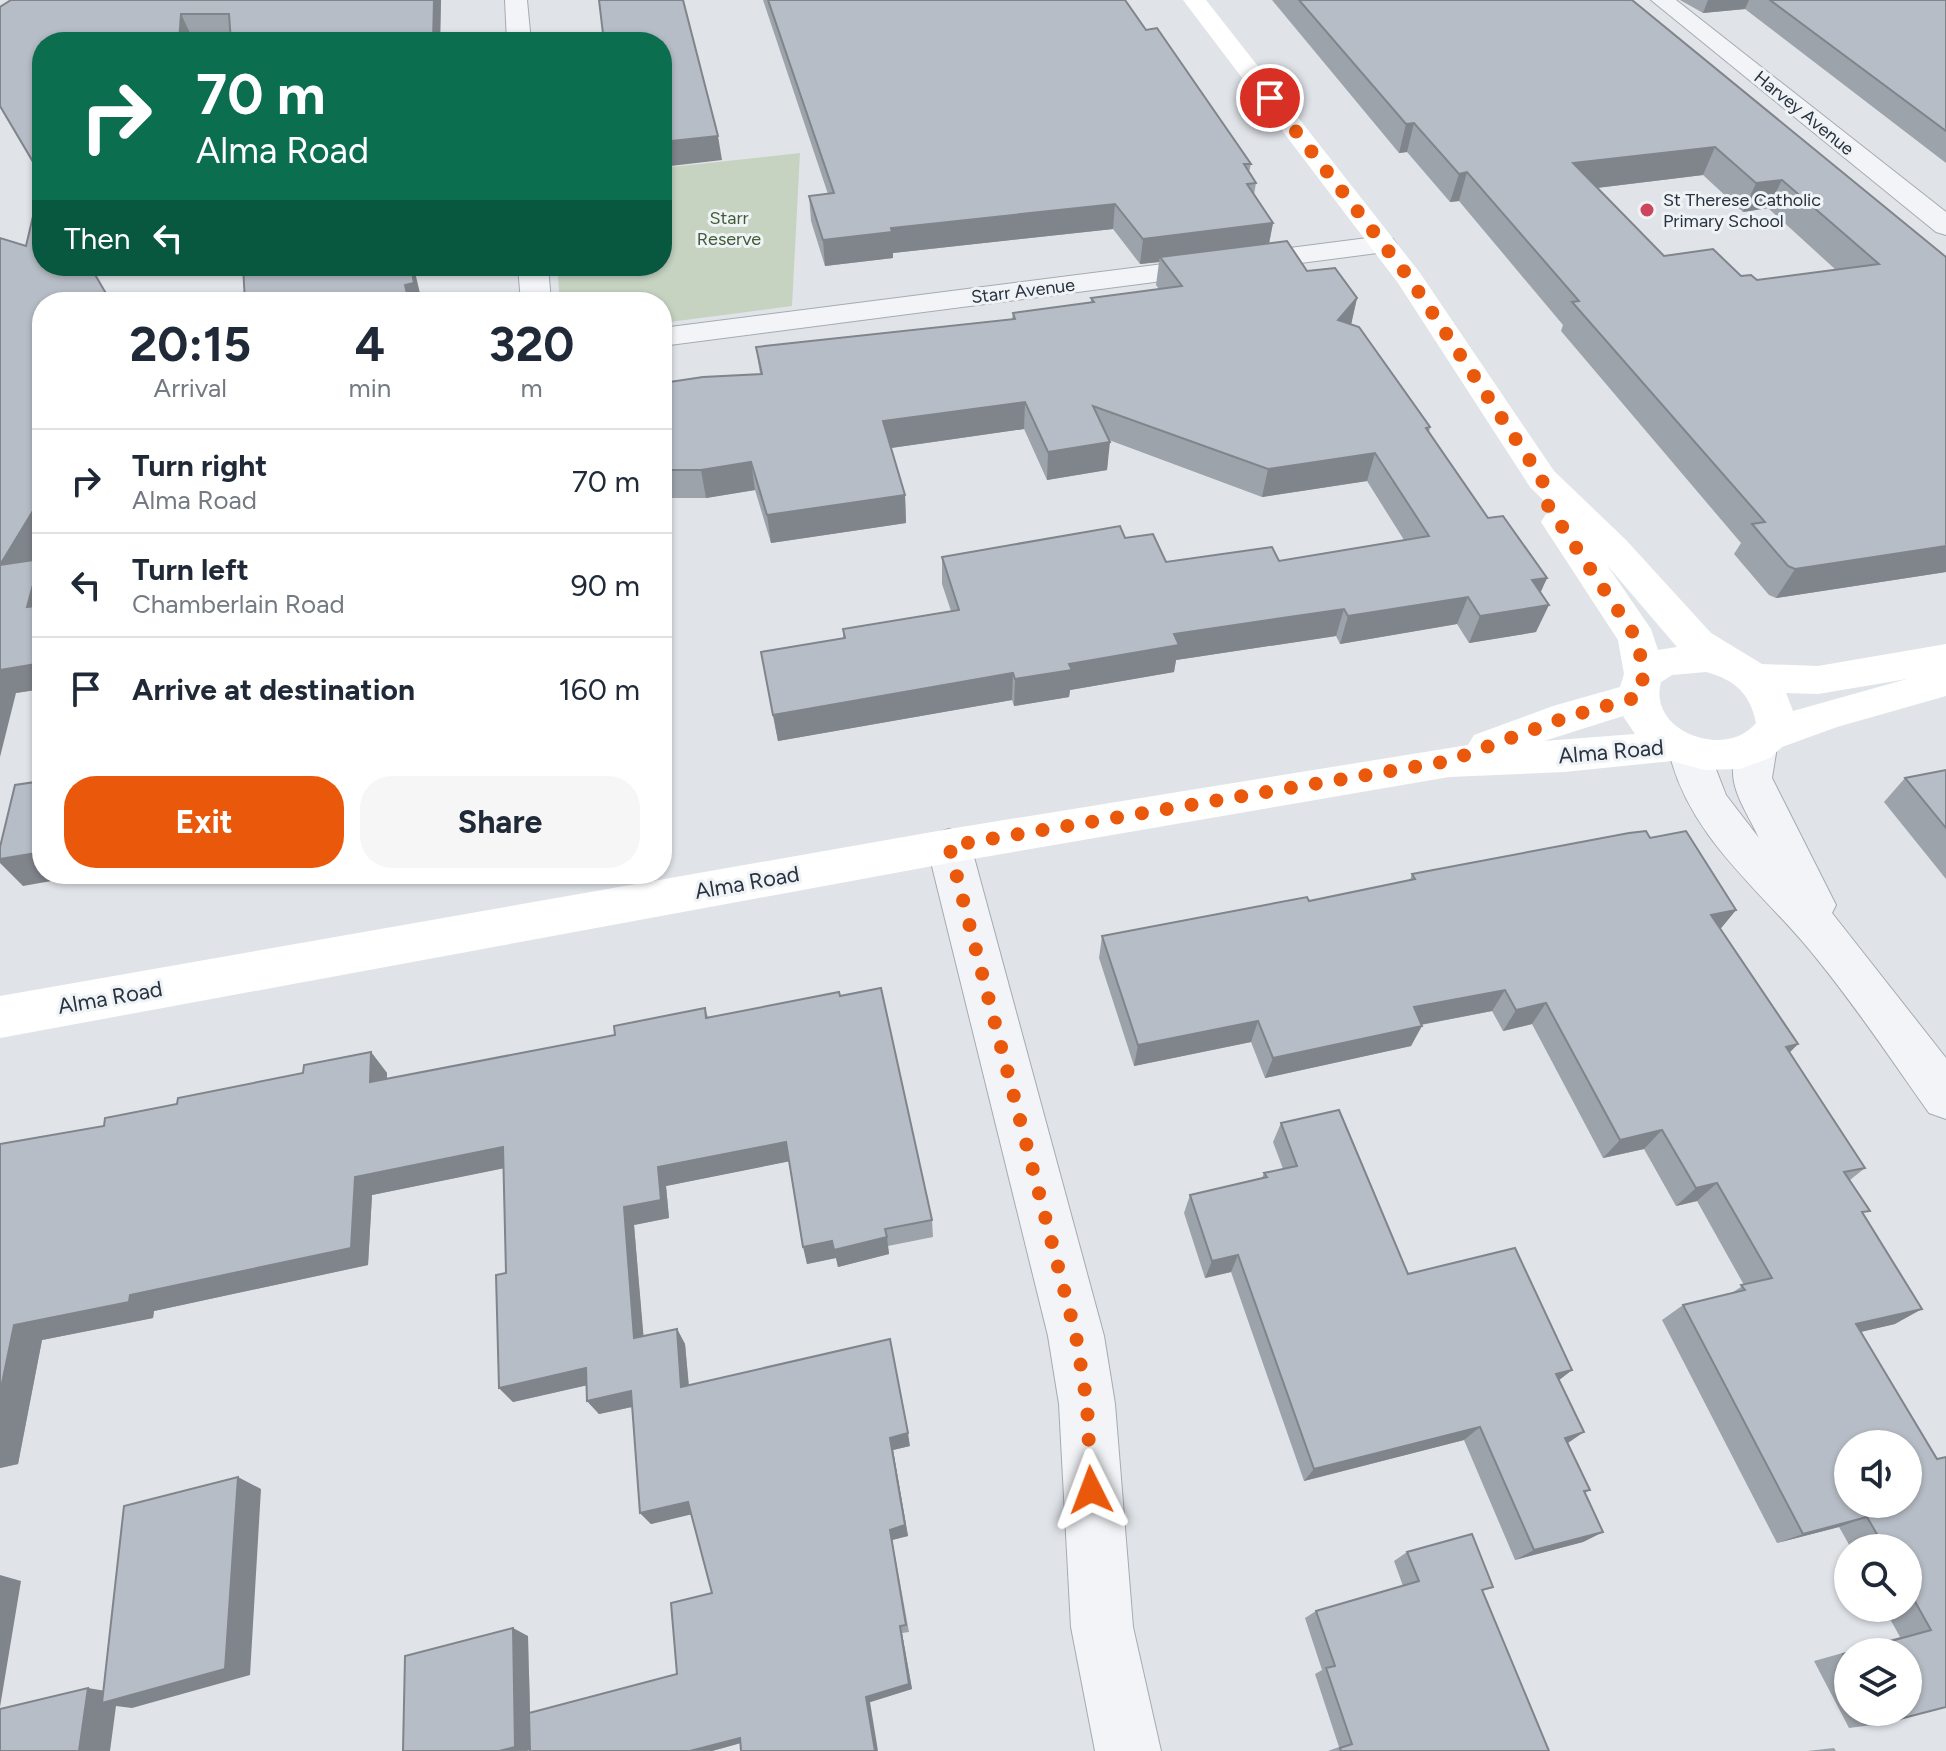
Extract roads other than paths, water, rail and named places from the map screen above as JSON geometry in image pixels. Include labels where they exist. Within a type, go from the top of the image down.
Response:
[{"type":"main road","points":[[1194,0],[1410,279],[1542,479],[1613,549],[1678,625],[1697,643],[1743,671],[1773,704],[1776,724],[1763,741]]},
{"type":"main road","points":[[1542,479],[1547,504],[1637,639],[1645,717],[1662,736],[1683,749],[1709,756],[1736,754],[1827,715],[1946,682]]},
{"type":"main road","points":[[1641,686],[1664,662],[1685,659],[1706,658],[1743,671],[1818,680],[1946,658]]},
{"type":"main road","name":"Alma Road","points":[[1449,761],[1641,686]]},
{"type":"main road","name":"Alma Road","points":[[0,1017],[949,846],[1449,761],[1683,749]]},
{"type":"street","points":[[516,0],[518,32]]},
{"type":"street","name":"Harvey Avenue","points":[[1662,0],[1946,226]]},
{"type":"street","name":"Starr Avenue","points":[[672,336],[1383,245]]},
{"type":"street","points":[[1763,741],[1751,778],[1832,943]]},
{"type":"street","points":[[1683,749],[1711,812],[1832,943],[1946,1097]]},
{"type":"street","points":[[949,846],[1076,1336],[1087,1404],[1102,1627],[1128,1751]]},
{"type":"place","name":"St Therese Catholic Primary School","points":[[1647,210]]},
{"type":"park label","name":"Starr Reserve","points":[[729,228]]}]
